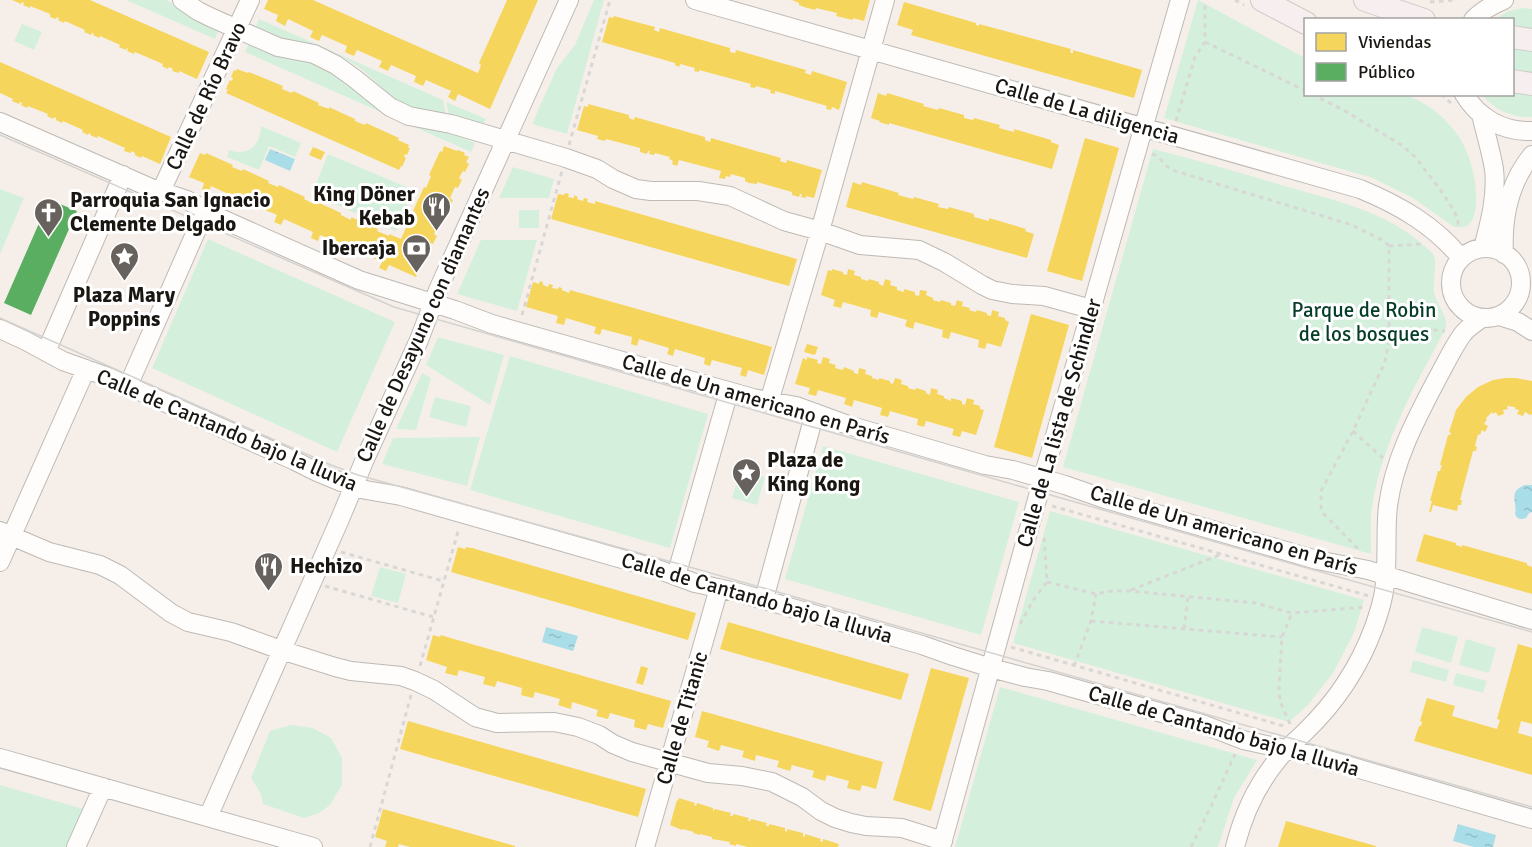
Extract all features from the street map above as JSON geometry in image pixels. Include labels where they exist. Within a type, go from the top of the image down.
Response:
[{"type":"main road","points":[[1262,0],[1304,21]]},
{"type":"main road","points":[[1365,0],[1426,11]]},
{"type":"main road","points":[[1514,37],[1532,40]]},
{"type":"main road","points":[[1514,81],[1532,84]]},
{"type":"street","points":[[182,0],[198,11],[278,47],[314,54],[336,65],[390,106],[408,116],[451,124],[587,165],[636,189],[698,191],[730,196],[772,216],[860,245],[919,250],[982,285],[1002,292],[1044,296],[1091,309]]},
{"type":"street","name":"Calle de Río Bravo","points":[[161,191],[250,0]]},
{"type":"street","name":"Calle de Desayuno con diamantes","points":[[208,817],[419,340],[433,303],[569,0]]},
{"type":"street","name":"Calle de La diligencia","points":[[695,0],[1367,192],[1400,207],[1426,223],[1461,258]]},
{"type":"street","points":[[769,402],[885,0]]},
{"type":"street","name":"Calle de La lista de Schindler","points":[[942,844],[991,668],[1006,644],[1035,507],[1180,0]]},
{"type":"street","points":[[1475,18],[1491,5],[1504,0]]},
{"type":"street","points":[[1466,96],[1487,120],[1515,130],[1532,131]]},
{"type":"street","points":[[1481,114],[1493,165],[1494,180],[1491,216],[1483,248]]},
{"type":"street","name":"Calle de Un americano en París","points":[[0,122],[187,200],[227,221],[359,280],[518,332],[769,402],[796,406],[848,425],[985,465],[1013,470],[1073,487],[1105,499],[1317,560],[1362,568],[1532,620]]},
{"type":"street","points":[[1504,254],[1504,227],[1508,202],[1517,177],[1532,155]]},
{"type":"street","points":[[46,352],[123,175]]},
{"type":"street","points":[[128,386],[206,209]]},
{"type":"street","points":[[1235,847],[1253,799],[1271,769],[1286,749],[1305,733],[1330,705],[1353,673],[1367,646],[1381,603],[1386,575],[1392,483],[1408,438],[1432,389],[1457,343],[1468,328],[1491,317],[1511,307],[1516,301],[1521,286],[1519,271],[1504,254],[1494,249],[1483,248],[1474,250],[1461,258],[1452,275],[1451,288],[1459,306],[1476,317],[1491,317],[1518,322],[1532,331]]},
{"type":"street","name":"Calle de Cantando bajo la lluvia","points":[[0,329],[73,366],[128,386],[353,487],[411,499],[657,569],[695,583],[764,599],[932,647],[991,668],[1048,681],[1205,725],[1243,740],[1319,758],[1532,819]]},
{"type":"street","points":[[0,562],[6,534],[86,369]]},
{"type":"street","points":[[676,576],[729,391]]},
{"type":"street","points":[[764,599],[816,413]]},
{"type":"street","points":[[6,534],[49,552],[100,565],[120,575],[171,613],[188,622],[231,632],[351,671],[393,675],[416,681],[475,717],[497,723],[554,722],[578,727],[632,752],[708,773],[772,782],[796,793],[835,818],[866,826],[902,828],[942,844]]},
{"type":"street","name":"Calle de Titanic","points":[[645,847],[719,588]]},
{"type":"street","points":[[0,758],[313,847]]},
{"type":"street","points":[[76,847],[103,787]]},
{"type":"path","points":[[1426,11],[1441,2],[1455,0]]},
{"type":"path","points":[[1176,121],[1195,57],[1205,42],[1205,3]]},
{"type":"path","points":[[1205,42],[1304,91]]},
{"type":"path","points":[[1316,96],[1403,146],[1442,192],[1458,219],[1458,227]]},
{"type":"path","points":[[1156,150],[1156,155],[1172,170],[1352,225],[1384,241],[1389,246],[1389,339],[1385,362],[1353,431],[1321,490],[1323,513],[1359,551]]},
{"type":"path","points":[[1389,246],[1422,244]]},
{"type":"path","points":[[1389,339],[1435,330],[1445,331]]},
{"type":"path","points":[[1353,431],[1383,458]]},
{"type":"path","points":[[1035,507],[1046,510],[1053,505],[1355,592],[1381,603]]},
{"type":"path","points":[[1020,624],[1047,582],[1044,533]]},
{"type":"path","points":[[327,548],[443,581]]},
{"type":"path","points":[[1130,591],[1222,554]]},
{"type":"path","points":[[312,582],[433,617]]},
{"type":"path","points":[[1047,582],[1096,594],[1130,591],[1188,596],[1256,603],[1292,613],[1361,608],[1381,603]]},
{"type":"path","points":[[1074,666],[1091,621],[1096,594]]},
{"type":"path","points":[[1184,629],[1188,596]]},
{"type":"path","points":[[1006,644],[1291,729],[1280,700],[1279,687],[1282,637],[1292,613]]},
{"type":"path","points":[[1091,621],[1282,637]]},
{"type":"path","points":[[1191,847],[1228,766],[1243,740]]},
{"type":"green space","points":[[126,0],[167,0],[188,15],[219,30],[215,39]]},
{"type":"green space","points":[[594,0],[604,0],[567,134],[532,124],[557,68],[575,45]]},
{"type":"green space","points":[[1198,0],[1304,57],[1304,96],[1408,96],[1434,110],[1457,134],[1469,159],[1475,181],[1474,215],[1467,226],[1454,227],[1413,198],[1373,178],[1164,118]]},
{"type":"green space","points":[[1532,9],[1532,29],[1514,26],[1514,18],[1497,18],[1509,11]]},
{"type":"green space","points":[[259,19],[443,100],[446,115],[422,111],[400,101],[359,67],[337,54],[311,45],[284,40],[255,28]]},
{"type":"green space","points":[[22,24],[42,32],[34,50],[14,41]]},
{"type":"green space","points":[[249,43],[322,66],[412,125],[451,133],[475,143],[471,152],[245,52]]},
{"type":"green space","points":[[1514,48],[1532,51],[1532,73],[1514,70]]},
{"type":"green space","points":[[1514,92],[1532,94],[1532,117],[1517,116],[1492,105],[1483,96],[1514,96]]},
{"type":"green space","points":[[446,102],[486,119],[481,128],[449,115]]},
{"type":"green space","points":[[261,126],[301,143],[295,157],[269,146],[259,170],[227,157],[229,150],[242,152],[252,147],[259,138]]},
{"type":"green space","name":"Parque de Robin de los bosques","points":[[1153,149],[1354,206],[1389,221],[1420,242],[1433,254],[1435,258],[1434,290],[1446,319],[1446,328],[1401,415],[1383,460],[1372,507],[1371,554],[1063,467]]},
{"type":"green space","points":[[328,154],[414,190],[396,231],[312,194]]},
{"type":"green space","points":[[513,167],[554,179],[549,198],[499,198]]},
{"type":"green space","points":[[0,189],[24,198],[0,254]]},
{"type":"green space","points":[[519,210],[539,210],[539,228],[519,228]]},
{"type":"green space","points":[[208,239],[395,322],[337,452],[152,368]]},
{"type":"green space","points":[[481,240],[537,240],[517,311],[457,294]]},
{"type":"green space","points":[[438,337],[504,355],[490,405],[426,365]]},
{"type":"green space","points":[[510,356],[708,414],[670,548],[470,490]]},
{"type":"green space","points":[[422,373],[431,378],[416,430],[396,429]]},
{"type":"green space","points":[[435,397],[471,406],[466,427],[429,417]]},
{"type":"green space","points":[[480,437],[467,486],[382,464],[393,438]]},
{"type":"green space","points":[[823,446],[1019,502],[981,635],[785,579]]},
{"type":"green space","points":[[740,470],[765,477],[757,505],[732,498]]},
{"type":"green space","points":[[1050,511],[1364,600],[1354,633],[1333,673],[1308,705],[1289,722],[1013,643]]},
{"type":"green space","points":[[380,567],[406,574],[398,603],[371,596]]},
{"type":"green space","points":[[1422,627],[1458,637],[1451,663],[1415,652]]},
{"type":"green space","points":[[1466,639],[1496,648],[1489,673],[1459,665]]},
{"type":"green space","points":[[1413,660],[1449,670],[1446,682],[1410,672]]},
{"type":"green space","points":[[1456,673],[1487,681],[1483,693],[1453,685]]},
{"type":"green space","points":[[1000,687],[1257,760],[1234,798],[1218,847],[955,847]]},
{"type":"green space","points":[[291,725],[313,728],[331,738],[342,758],[342,785],[330,805],[319,813],[304,818],[263,804],[261,794],[251,778],[270,731]]},
{"type":"green space","points":[[0,785],[87,810],[71,847],[0,847]]},
{"type":"water","points":[[270,149],[295,159],[290,171],[265,160]]},
{"type":"water","points":[[1525,485],[1532,485],[1532,512],[1526,518],[1521,519],[1515,514],[1514,498],[1516,491]]},
{"type":"water","points":[[546,627],[578,636],[573,651],[542,642]]},
{"type":"water","points":[[1458,824],[1496,835],[1493,847],[1474,847],[1453,841]]},
{"type":"building: Viviendas","points":[[12,0],[90,0],[209,52],[197,79],[179,71],[179,73],[172,71],[173,69],[169,67],[168,69],[162,66],[163,64],[127,51],[127,48],[126,50],[119,47],[120,45],[100,36],[99,38],[93,35],[94,33],[91,35],[84,32],[85,30],[58,20],[57,17],[56,19],[50,17],[50,14]]},
{"type":"building: Viviendas","points":[[268,0],[313,0],[478,73],[481,65],[479,63],[507,0],[538,0],[490,109],[458,94],[455,101],[448,97],[451,91],[426,80],[423,86],[414,82],[416,76],[391,65],[388,71],[379,67],[382,61],[357,50],[354,56],[349,54],[345,52],[347,46],[322,35],[319,41],[310,37],[313,31],[288,19],[285,26],[276,21],[278,15],[264,9]]},
{"type":"building: Viviendas","points":[[792,0],[870,0],[864,21],[804,7]]},
{"type":"building: Viviendas","points":[[904,2],[976,23],[979,26],[979,24],[1071,49],[1071,53],[1073,50],[1142,70],[1134,98],[911,35],[913,30],[897,25]]},
{"type":"building: Viviendas","points":[[614,16],[655,27],[654,30],[659,32],[660,28],[730,48],[730,52],[735,53],[736,50],[806,70],[805,73],[811,75],[812,71],[847,82],[839,110],[832,107],[831,110],[826,109],[827,106],[775,91],[775,94],[770,93],[771,90],[756,86],[755,88],[750,87],[751,84],[699,70],[699,72],[694,71],[695,68],[680,64],[679,67],[675,63],[602,42],[609,17]]},
{"type":"building: Viviendas","points":[[0,62],[171,137],[160,164],[142,156],[141,158],[131,151],[131,153],[124,151],[125,148],[98,136],[97,138],[89,133],[88,135],[82,132],[83,130],[47,116],[48,114],[28,106],[27,108],[20,102],[19,104],[12,101],[13,99],[0,93]]},
{"type":"building: Viviendas","points":[[237,69],[283,86],[282,89],[292,93],[293,91],[319,103],[318,105],[329,109],[329,107],[355,121],[365,125],[366,123],[399,138],[398,140],[409,145],[408,148],[410,148],[407,155],[405,154],[406,158],[402,167],[399,170],[226,93],[234,70]]},
{"type":"building: Viviendas","points":[[878,93],[886,96],[887,93],[924,104],[923,106],[964,115],[964,118],[973,120],[974,118],[1000,125],[999,128],[1014,132],[1014,129],[1051,140],[1059,145],[1052,169],[879,122],[871,118]]},
{"type":"building: Viviendas","points":[[588,104],[629,115],[629,118],[634,120],[635,117],[705,137],[705,140],[710,142],[711,138],[781,158],[780,161],[786,163],[787,160],[822,170],[814,198],[801,197],[802,194],[799,197],[792,195],[792,192],[757,182],[757,184],[749,183],[745,181],[745,178],[731,174],[725,179],[719,178],[721,171],[679,160],[677,166],[672,164],[670,157],[655,153],[654,155],[649,154],[650,151],[647,154],[640,152],[640,148],[606,139],[605,141],[597,139],[598,136],[577,130],[584,106],[588,107]]},
{"type":"building: Viviendas","points":[[1085,138],[1119,148],[1082,281],[1047,271]]},
{"type":"building: Viviendas","points":[[444,146],[465,153],[464,155],[469,157],[466,162],[469,164],[459,178],[462,180],[458,188],[455,187],[450,198],[453,200],[443,214],[446,216],[434,234],[437,236],[427,250],[430,251],[416,277],[389,265],[386,271],[379,268],[382,262],[357,251],[354,257],[347,254],[350,247],[320,235],[318,241],[311,238],[313,232],[284,219],[281,225],[274,222],[277,215],[248,203],[245,209],[238,206],[241,200],[211,186],[209,193],[202,190],[204,183],[189,177],[200,153],[205,155],[206,153],[233,165],[232,167],[242,171],[243,169],[269,181],[268,183],[278,187],[279,185],[305,197],[304,199],[314,204],[315,201],[351,220],[351,217],[378,229],[377,231],[401,239],[408,223],[410,224],[415,212],[413,211],[424,187],[426,188],[431,176],[429,175]]},
{"type":"building: Viviendas","points":[[313,147],[325,152],[321,160],[309,155]]},
{"type":"building: Viviendas","points":[[853,182],[861,185],[862,182],[899,193],[898,195],[939,204],[938,207],[948,209],[949,207],[974,214],[974,217],[989,221],[989,218],[1026,229],[1025,231],[1034,234],[1027,258],[846,207]]},
{"type":"building: Viviendas","points":[[558,194],[564,195],[569,194],[568,197],[574,198],[574,195],[583,201],[584,198],[588,199],[587,202],[595,204],[595,201],[797,259],[789,286],[551,219]]},
{"type":"building: Viviendas","points":[[832,269],[847,275],[848,269],[855,271],[854,275],[861,279],[879,282],[883,286],[885,279],[891,281],[890,285],[897,287],[897,290],[915,292],[915,295],[919,296],[920,290],[927,291],[926,295],[933,300],[940,302],[941,300],[955,306],[957,300],[963,302],[962,306],[970,308],[969,310],[976,312],[977,310],[987,315],[991,316],[992,310],[999,312],[998,316],[1009,322],[1001,347],[987,343],[985,349],[978,347],[979,340],[951,332],[949,339],[942,337],[943,330],[915,322],[913,329],[905,326],[907,320],[879,312],[877,318],[870,316],[871,310],[843,302],[841,308],[833,306],[835,300],[821,295],[828,270],[832,271]]},
{"type":"building: Viviendas","points":[[540,281],[543,285],[548,287],[549,284],[553,285],[552,288],[558,289],[559,287],[569,293],[570,290],[772,347],[764,375],[748,370],[746,377],[740,375],[742,368],[712,360],[710,366],[704,364],[705,358],[675,349],[673,356],[667,354],[669,348],[639,339],[637,346],[631,344],[632,337],[602,329],[600,335],[594,333],[596,327],[566,318],[564,325],[556,323],[558,316],[526,307],[533,282],[539,284]]},
{"type":"building: Viviendas","points":[[1031,314],[1069,325],[1032,458],[994,447]]},
{"type":"building: Viviendas","points":[[807,344],[818,347],[815,355],[804,352]]},
{"type":"building: Viviendas","points":[[807,357],[818,360],[817,363],[821,364],[823,357],[830,359],[829,363],[836,365],[835,368],[843,370],[844,367],[858,374],[859,368],[866,370],[865,374],[872,378],[890,381],[893,384],[895,378],[902,380],[901,384],[908,388],[926,391],[930,395],[931,388],[938,390],[937,394],[944,398],[951,401],[951,398],[962,401],[965,405],[967,398],[974,400],[973,404],[984,410],[976,435],[962,431],[960,437],[952,435],[954,429],[926,421],[924,427],[917,425],[918,419],[890,411],[888,417],[880,415],[882,408],[854,400],[852,407],[844,404],[846,398],[818,390],[816,396],[808,394],[810,388],[795,384],[803,358],[807,360]]},
{"type":"building: Viviendas","points":[[1506,378],[1532,381],[1532,414],[1525,412],[1523,416],[1517,414],[1519,410],[1515,407],[1507,406],[1508,409],[1503,410],[1504,414],[1498,416],[1496,412],[1493,414],[1492,412],[1486,418],[1484,424],[1488,426],[1485,432],[1482,430],[1480,435],[1478,434],[1476,451],[1473,451],[1460,500],[1462,500],[1461,505],[1458,505],[1457,511],[1433,505],[1429,512],[1432,501],[1430,501],[1456,410],[1478,387],[1493,380]]},
{"type":"building: Viviendas","points":[[1424,534],[1456,543],[1462,547],[1462,545],[1527,563],[1532,567],[1532,594],[1416,561]]},
{"type":"building: Viviendas","points":[[458,547],[472,548],[696,613],[688,640],[451,572]]},
{"type":"building: Viviendas","points":[[728,622],[909,674],[901,700],[720,649]]},
{"type":"building: Viviendas","points":[[433,635],[440,637],[441,635],[671,701],[663,728],[648,724],[646,730],[634,727],[635,720],[610,713],[608,719],[596,716],[598,710],[572,702],[571,709],[558,705],[560,699],[535,692],[533,698],[521,695],[522,688],[497,681],[495,687],[483,684],[485,677],[459,670],[457,676],[445,673],[447,667],[426,660]]},
{"type":"building: Viviendas","points":[[1518,644],[1532,648],[1532,724],[1521,721],[1518,733],[1532,737],[1532,775],[1414,741],[1419,726],[1421,726],[1420,721],[1427,698],[1455,706],[1452,716],[1497,729],[1500,720],[1497,719]]},
{"type":"building: Viviendas","points":[[641,666],[648,668],[643,685],[636,683]]},
{"type":"building: Viviendas","points":[[931,668],[969,678],[931,811],[893,800]]},
{"type":"building: Viviendas","points":[[702,711],[883,762],[876,789],[862,785],[860,791],[847,788],[849,781],[827,775],[825,781],[812,777],[814,771],[792,765],[790,771],[777,767],[779,761],[756,755],[755,761],[742,757],[744,751],[721,745],[719,751],[707,747],[709,741],[695,737]]},
{"type":"building: Viviendas","points":[[408,721],[646,789],[638,817],[400,749]]},
{"type":"building: Viviendas","points":[[679,798],[695,803],[696,806],[697,803],[713,808],[713,811],[715,809],[731,813],[730,816],[733,814],[749,818],[748,821],[751,819],[767,823],[766,826],[769,824],[785,828],[787,832],[787,829],[803,833],[805,837],[805,834],[821,839],[820,841],[823,842],[823,839],[839,844],[838,847],[748,847],[729,844],[730,842],[712,839],[712,837],[670,825]]},
{"type":"building: Viviendas","points":[[383,809],[515,847],[410,847],[399,844],[398,847],[385,847],[387,841],[375,837]]},
{"type":"building: Viviendas","points":[[1286,821],[1376,846],[1376,847],[1278,847]]},
{"type":"building: Público","name":"Parroquia San Ignacio Clemente Delgado","points":[[55,202],[77,211],[31,315],[4,303],[47,205],[52,206]]},
{"type":"tram line","points":[[0,135],[394,307],[1532,632]]},
{"type":"tram line","points":[[0,318],[358,475],[1532,807]]},
{"type":"place","name":"King Döner Kebab","points":[[436,232]]},
{"type":"place","name":"Parroquia San Ignacio Clemente Delgado","points":[[49,238]]},
{"type":"place","name":"Ibercaja","points":[[417,274]]},
{"type":"place","name":"Plaza Mary Poppins","points":[[124,282]]},
{"type":"place","name":"Plaza de King Kong","points":[[746,498]]},
{"type":"place","name":"Hechizo","points":[[269,592]]}]
